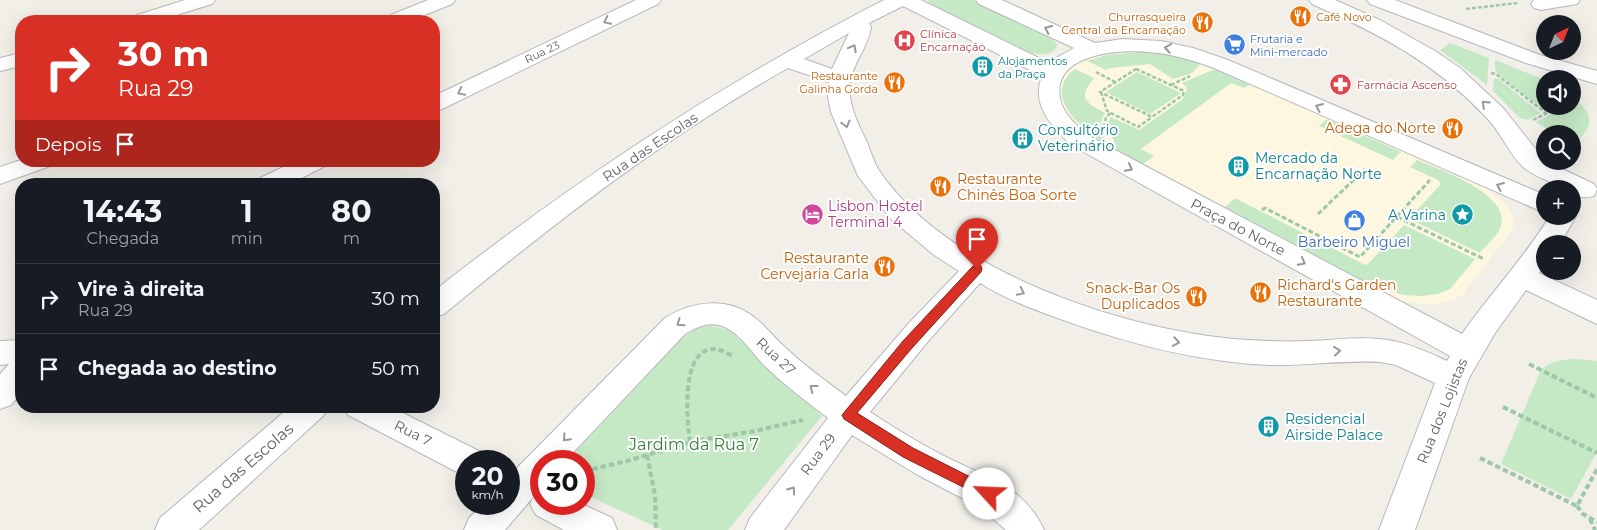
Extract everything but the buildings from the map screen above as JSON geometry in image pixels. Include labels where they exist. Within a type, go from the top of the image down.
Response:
[{"type":"street","points":[[157,15],[205,0]]},
{"type":"street","points":[[408,15],[445,0]]},
{"type":"street","name":"Rua 23","points":[[440,101],[651,0]]},
{"type":"street","points":[[906,0],[1053,73],[1063,62],[1075,56],[1092,50],[1124,45],[1143,45],[1202,56],[1536,202]]},
{"type":"street","points":[[986,0],[1092,50]]},
{"type":"street","points":[[1319,0],[1373,24],[1428,55],[1452,73],[1495,113],[1530,160],[1541,168],[1585,190]]},
{"type":"street","points":[[1377,0],[1533,59],[1597,78]]},
{"type":"street","points":[[1541,4],[1570,0]]},
{"type":"street","name":"Rua das Escolas","points":[[440,301],[594,184],[717,102],[786,60],[890,4]]},
{"type":"street","points":[[854,23],[861,27],[860,33],[847,59],[841,77],[839,95],[850,137],[860,160],[895,206],[920,229],[977,269],[1024,294],[1067,312],[1113,327],[1162,339],[1211,348],[1261,352],[1308,353],[1371,350],[1390,352],[1421,363],[1460,364]]},
{"type":"street","points":[[1533,59],[1551,70]]},
{"type":"street","points":[[786,60],[841,77]]},
{"type":"street","points":[[0,66],[15,61]]},
{"type":"street","name":"Praça do Norte","points":[[1053,73],[1047,91],[1049,103],[1055,116],[1079,140],[1460,364]]},
{"type":"street","points":[[0,176],[25,167]]},
{"type":"street","points":[[281,178],[304,167]]},
{"type":"street","name":"Rua dos Lojistas","points":[[1397,530],[1460,364],[1491,313],[1536,256]]},
{"type":"street","name":"Rua 29","points":[[764,530],[819,452],[848,415],[919,331],[977,269]]},
{"type":"street","points":[[1521,276],[1597,313]]},
{"type":"street","name":"Rua 27","points":[[555,450],[675,326],[699,314],[722,314],[734,318],[743,324],[799,378],[848,415],[908,453],[1003,502],[1020,519],[1026,530]]},
{"type":"street","points":[[0,353],[15,352]]},
{"type":"street","points":[[0,396],[15,379]]},
{"type":"street","name":"Rua das Escolas","points":[[172,530],[305,413]]},
{"type":"street","name":"Rua 7","points":[[373,413],[455,455]]},
{"type":"street","points":[[482,530],[522,497],[530,483]]},
{"type":"street","points":[[522,497],[599,530]]},
{"type":"path","points":[[1458,10],[1520,2]]},
{"type":"path","points":[[1136,69],[1184,92],[1183,95],[1138,127],[1107,111],[1100,92],[1136,69]]},
{"type":"path","points":[[1491,73],[1496,74],[1536,106]]},
{"type":"path","points":[[1100,74],[1116,82]]},
{"type":"path","points":[[1100,92],[1152,117]]},
{"type":"path","points":[[1532,120],[1544,115]]},
{"type":"path","points":[[1318,214],[1365,169]]},
{"type":"path","points":[[1261,212],[1265,208],[1360,257],[1432,181],[1424,177]]},
{"type":"path","points":[[1397,217],[1484,259]]},
{"type":"path","points":[[1304,228],[1308,224]]},
{"type":"path","points":[[690,442],[686,417],[688,379],[696,358],[703,351],[713,349],[730,354],[737,360]]},
{"type":"path","points":[[1529,364],[1597,398]]},
{"type":"path","points":[[1503,407],[1597,454]]},
{"type":"path","points":[[797,414],[804,420]]},
{"type":"path","points":[[595,468],[690,442],[755,431],[822,416],[848,415]]},
{"type":"path","points":[[647,455],[655,495],[656,530]]},
{"type":"path","points":[[1480,458],[1577,506],[1583,514],[1597,522]]},
{"type":"path","points":[[1577,506],[1597,469]]},
{"type":"path","points":[[1589,518],[1595,530]]},
{"type":"shaded area","points":[[1144,48],[1200,59],[1485,186],[1505,204],[1512,214],[1514,223],[1512,231],[1462,295],[1452,301],[1439,304],[1423,304],[1387,298],[1101,147],[1062,115],[1056,82],[1069,65],[1093,53]]},
{"type":"green space","points":[[927,0],[972,0],[1048,36],[1057,44],[1055,49],[1048,54],[1023,51],[933,6]]},
{"type":"green space","points":[[1450,43],[1489,58],[1487,85],[1440,50]]},
{"type":"green space","points":[[1141,52],[1181,57],[1200,65],[1192,73],[1173,79],[1150,64],[1106,70],[1087,61],[1107,55]]},
{"type":"green space","points":[[1495,60],[1536,76],[1536,104],[1497,73]]},
{"type":"green space","points":[[1075,69],[1094,78],[1085,95],[1089,103],[1105,113],[1101,124],[1106,144],[1077,121],[1063,101],[1062,90],[1065,79]]},
{"type":"green space","points":[[1215,69],[1249,85],[1244,88],[1231,83],[1141,149],[1154,156],[1143,164],[1116,149],[1108,130],[1108,122],[1111,117],[1139,130],[1183,99],[1187,88],[1182,83]]},
{"type":"green space","points":[[1137,72],[1181,93],[1150,114],[1106,92]]},
{"type":"green space","points":[[1494,78],[1499,79],[1536,110],[1537,115],[1528,120],[1520,118],[1493,91]]},
{"type":"green space","points":[[1581,104],[1588,114],[1589,119],[1587,129],[1581,137],[1581,125],[1541,125],[1536,122],[1550,115],[1581,115]]},
{"type":"green space","points":[[1327,119],[1401,152],[1393,160],[1319,126]]},
{"type":"green space","points":[[1417,160],[1471,184],[1495,203],[1501,214],[1500,229],[1480,253],[1409,219],[1441,184],[1438,180],[1410,167]]},
{"type":"green space","points":[[1235,198],[1365,265],[1404,225],[1475,259],[1450,289],[1438,294],[1422,296],[1403,295],[1364,281],[1225,207]]},
{"type":"green space","name":"Jardim da Rua 7","points":[[709,325],[729,330],[822,416],[728,530],[663,530],[595,499],[595,450],[577,450],[681,339],[694,330]]},
{"type":"green space","points":[[1560,360],[1597,361],[1597,452],[1571,499],[1501,464],[1540,372],[1548,365]]},
{"type":"place","name":"Café Novo","points":[[1300,17]]},
{"type":"place","name":"Churrasqueira Central da Encarnação","points":[[1202,23]]},
{"type":"place","name":"Clínica Encarnação","points":[[904,40]]},
{"type":"place","name":"Frutaria e Mini-mercado","points":[[1234,45]]},
{"type":"place","name":"Alojamentos da Praça","points":[[982,67]]},
{"type":"place","name":"Restaurante Galinha Gorda","points":[[894,82]]},
{"type":"place","name":"Farmácia Ascenso","points":[[1341,85]]},
{"type":"place","name":"Adega do Norte","points":[[1452,128]]},
{"type":"place","name":"Consultório Veterinário","points":[[1022,138]]},
{"type":"place","name":"Mercado da Encarnação Norte","points":[[1239,166]]},
{"type":"place","name":"Restaurante Chinês Boa Sorte","points":[[941,187]]},
{"type":"place","name":"Lisbon Hostel Terminal 4","points":[[812,214]]},
{"type":"place","name":"A Varina","points":[[1462,215]]},
{"type":"place","name":"Barbeiro Miguel","points":[[1354,220]]},
{"type":"place","name":"Restaurante Cervejaria Carla","points":[[885,266]]},
{"type":"place","name":"Richard's Garden Restaurante","points":[[1261,293]]},
{"type":"place","name":"Snack-Bar Os Duplicados","points":[[1196,296]]},
{"type":"place","name":"Residencial Airside Palace","points":[[1269,427]]},
{"type":"route","points":[[977,269],[948,297],[848,415],[908,453],[989,494]]}]
